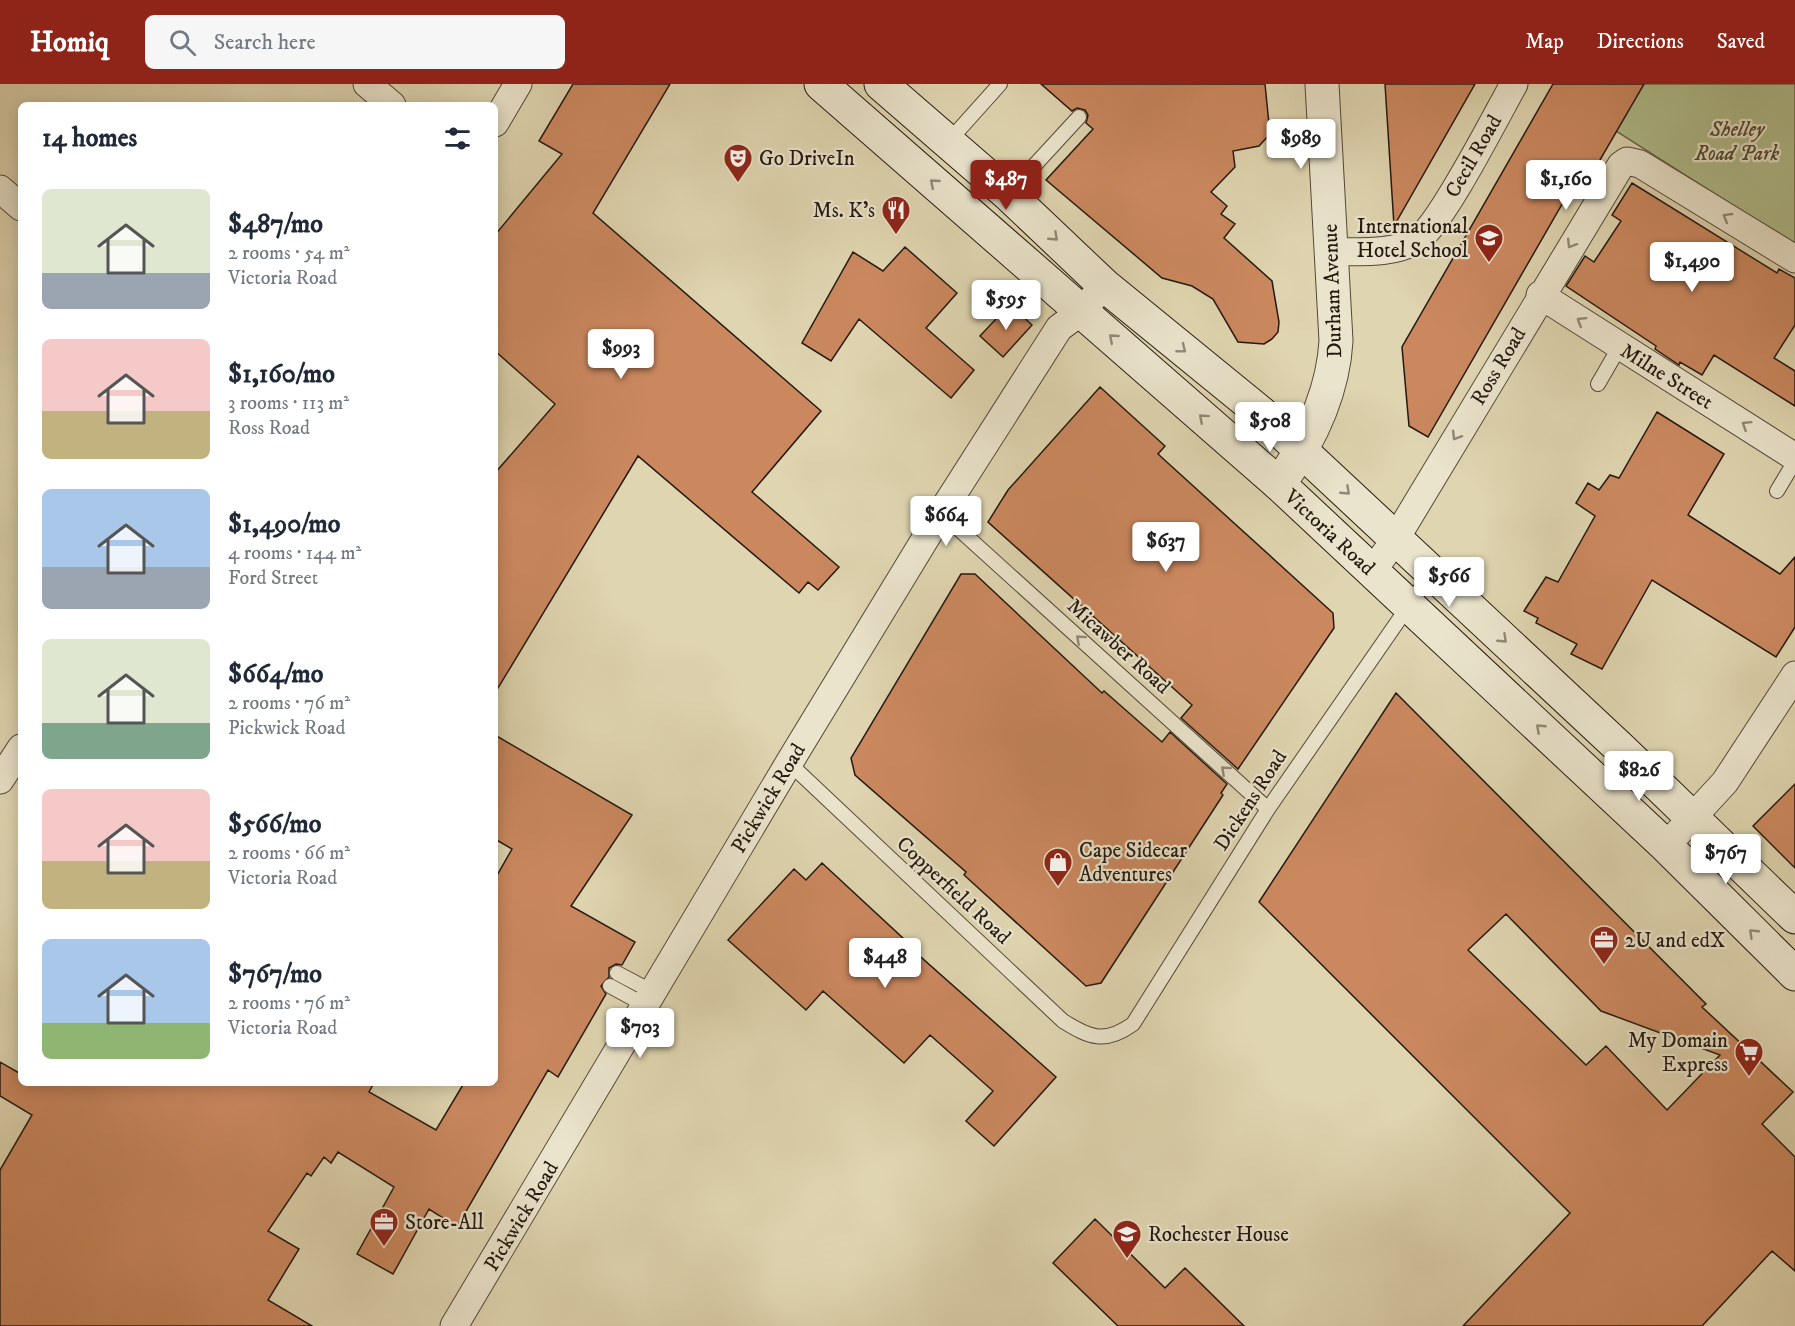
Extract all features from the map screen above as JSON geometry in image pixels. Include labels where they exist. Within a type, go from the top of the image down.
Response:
[{"type":"main road","name":"Victoria Road","points":[[821,84],[1279,484],[1409,605],[1595,755],[1692,817],[1795,917]]},
{"type":"main road","name":"Victoria Road","points":[[881,84],[1008,194],[1104,285],[1261,413],[1432,572],[1595,755],[1666,846],[1795,974]]},
{"type":"main road","name":"Durham Avenue","points":[[1279,484],[1302,451],[1334,370],[1336,341],[1322,84]]},
{"type":"street","points":[[367,84],[388,102]]},
{"type":"street","points":[[498,118],[518,84]]},
{"type":"street","name":"Cecil Road","points":[[1331,252],[1401,248],[1419,239],[1442,212],[1514,84]]},
{"type":"street","name":"Ross Road","points":[[1372,572],[1396,538],[1540,295],[1617,171],[1627,161],[1641,164],[1795,259]]},
{"type":"street","points":[[0,189],[18,204]]},
{"type":"street","name":"Pickwick Road","points":[[454,1326],[789,763],[941,513],[1059,328],[1082,310],[1104,285]]},
{"type":"street","name":"Milne Street","points":[[1540,295],[1795,457]]},
{"type":"street","points":[[1666,846],[1725,782],[1795,675]]},
{"type":"street","points":[[0,780],[18,753]]},
{"type":"lane","points":[[948,142],[1000,84]]},
{"type":"lane","points":[[1008,194],[1079,117]]},
{"type":"lane","points":[[1598,384],[1620,346]]},
{"type":"lane","points":[[1777,491],[1795,461]]},
{"type":"lane","name":"Micawber Road","points":[[941,513],[1268,809]]},
{"type":"lane","name":"Dickens Road","points":[[1097,1037],[1121,1033],[1133,1024],[1268,809],[1432,572]]},
{"type":"lane","name":"Copperfield Road","points":[[789,763],[1063,1021],[1097,1037]]},
{"type":"lane","points":[[617,973],[649,998]]},
{"type":"lane","points":[[610,987],[649,998]]},
{"type":"green space","name":"Shelley Road Park","points":[[1644,84],[1795,84],[1795,245],[1616,131]]},
{"type":"building","points":[[573,84],[670,84],[593,213],[821,411],[752,492],[839,567],[818,590],[808,582],[799,593],[638,456],[498,688],[498,470],[555,404],[498,354],[498,231],[562,154],[539,141]]},
{"type":"building","points":[[1041,84],[1265,84],[1270,134],[1259,146],[1233,151],[1235,167],[1211,192],[1227,206],[1221,214],[1235,224],[1224,238],[1272,281],[1279,322],[1278,332],[1272,339],[1264,344],[1238,342],[1213,299],[1192,286],[1162,278],[1046,180],[1093,129],[1086,123],[1088,115],[1085,110],[1077,108],[1072,111]]},
{"type":"building","points":[[1385,84],[1475,84],[1394,226]]},
{"type":"building","name":"International Hotel School","points":[[1553,84],[1644,84],[1589,179],[1580,173],[1428,437],[1409,426],[1402,347]]},
{"type":"building","points":[[1632,183],[1777,273],[1779,269],[1795,278],[1795,325],[1774,358],[1795,371],[1795,406],[1714,355],[1702,375],[1680,362],[1679,365],[1655,349],[1656,346],[1566,286],[1585,256],[1594,262],[1621,221],[1612,215]]},
{"type":"building","points":[[905,247],[957,293],[926,328],[974,370],[951,398],[859,319],[831,361],[802,343],[853,252],[883,271]]},
{"type":"building","points":[[1010,304],[1032,325],[1003,357],[980,336]]},
{"type":"building","points":[[1100,387],[1165,446],[1158,454],[1333,613],[1334,628],[1238,769],[1181,718],[1192,705],[988,522],[1008,490]]},
{"type":"building","points":[[1657,412],[1724,454],[1688,515],[1780,574],[1795,557],[1795,627],[1776,657],[1652,580],[1602,669],[1571,654],[1577,644],[1536,623],[1538,618],[1524,611],[1546,577],[1558,582],[1595,516],[1576,503],[1588,483],[1599,490],[1610,475],[1619,478]]},
{"type":"building","points":[[961,574],[975,574],[1102,693],[1104,691],[1162,742],[1170,732],[1227,784],[1221,793],[1223,795],[1101,983],[1086,986],[964,875],[966,872],[855,775],[851,758]]},
{"type":"building","points":[[1396,693],[1706,1004],[1702,1007],[1793,1092],[1762,1124],[1795,1157],[1795,1271],[1772,1251],[1702,1326],[1463,1326],[1570,1213],[1259,902]],"holes":[[[1506,914],[1601,1011],[1720,1055],[1667,1110],[1606,1046],[1586,1065],[1468,950]]]},
{"type":"building","points":[[498,737],[632,815],[571,906],[635,942],[622,965],[616,964],[609,968],[609,977],[601,986],[606,994],[558,1077],[548,1070],[457,1227],[429,1209],[393,1274],[357,1254],[394,1187],[338,1152],[331,1163],[324,1157],[311,1176],[307,1173],[268,1231],[299,1249],[268,1300],[312,1326],[0,1326],[0,1170],[32,1115],[0,1096],[0,1062],[18,1072],[18,1086],[372,1086],[369,1092],[436,1130],[462,1086],[498,1086],[498,874],[512,849],[498,841]]},
{"type":"building","points":[[1795,784],[1795,868],[1753,826]]},
{"type":"building","points":[[822,863],[905,940],[904,942],[1056,1077],[994,1146],[966,1121],[993,1091],[930,1035],[904,1063],[823,991],[806,1010],[728,940],[794,869],[806,880]]},
{"type":"building","points":[[1095,1219],[1165,1288],[1185,1268],[1244,1326],[1118,1326],[1053,1263]]},
{"type":"place","name":"Go DriveIn","points":[[738,184]]},
{"type":"place","name":"Ms. K's","points":[[896,236]]},
{"type":"place","name":"International Hotel School","points":[[1489,264]]},
{"type":"place","name":"Cape Sidecar Adventures","points":[[1058,888]]},
{"type":"place","name":"2U and edX","points":[[1604,966]]},
{"type":"place","name":"My Domain Express","points":[[1749,1078]]},
{"type":"place","name":"Store-All","points":[[384,1248]]},
{"type":"place","name":"Rochester House","points":[[1127,1260]]}]
